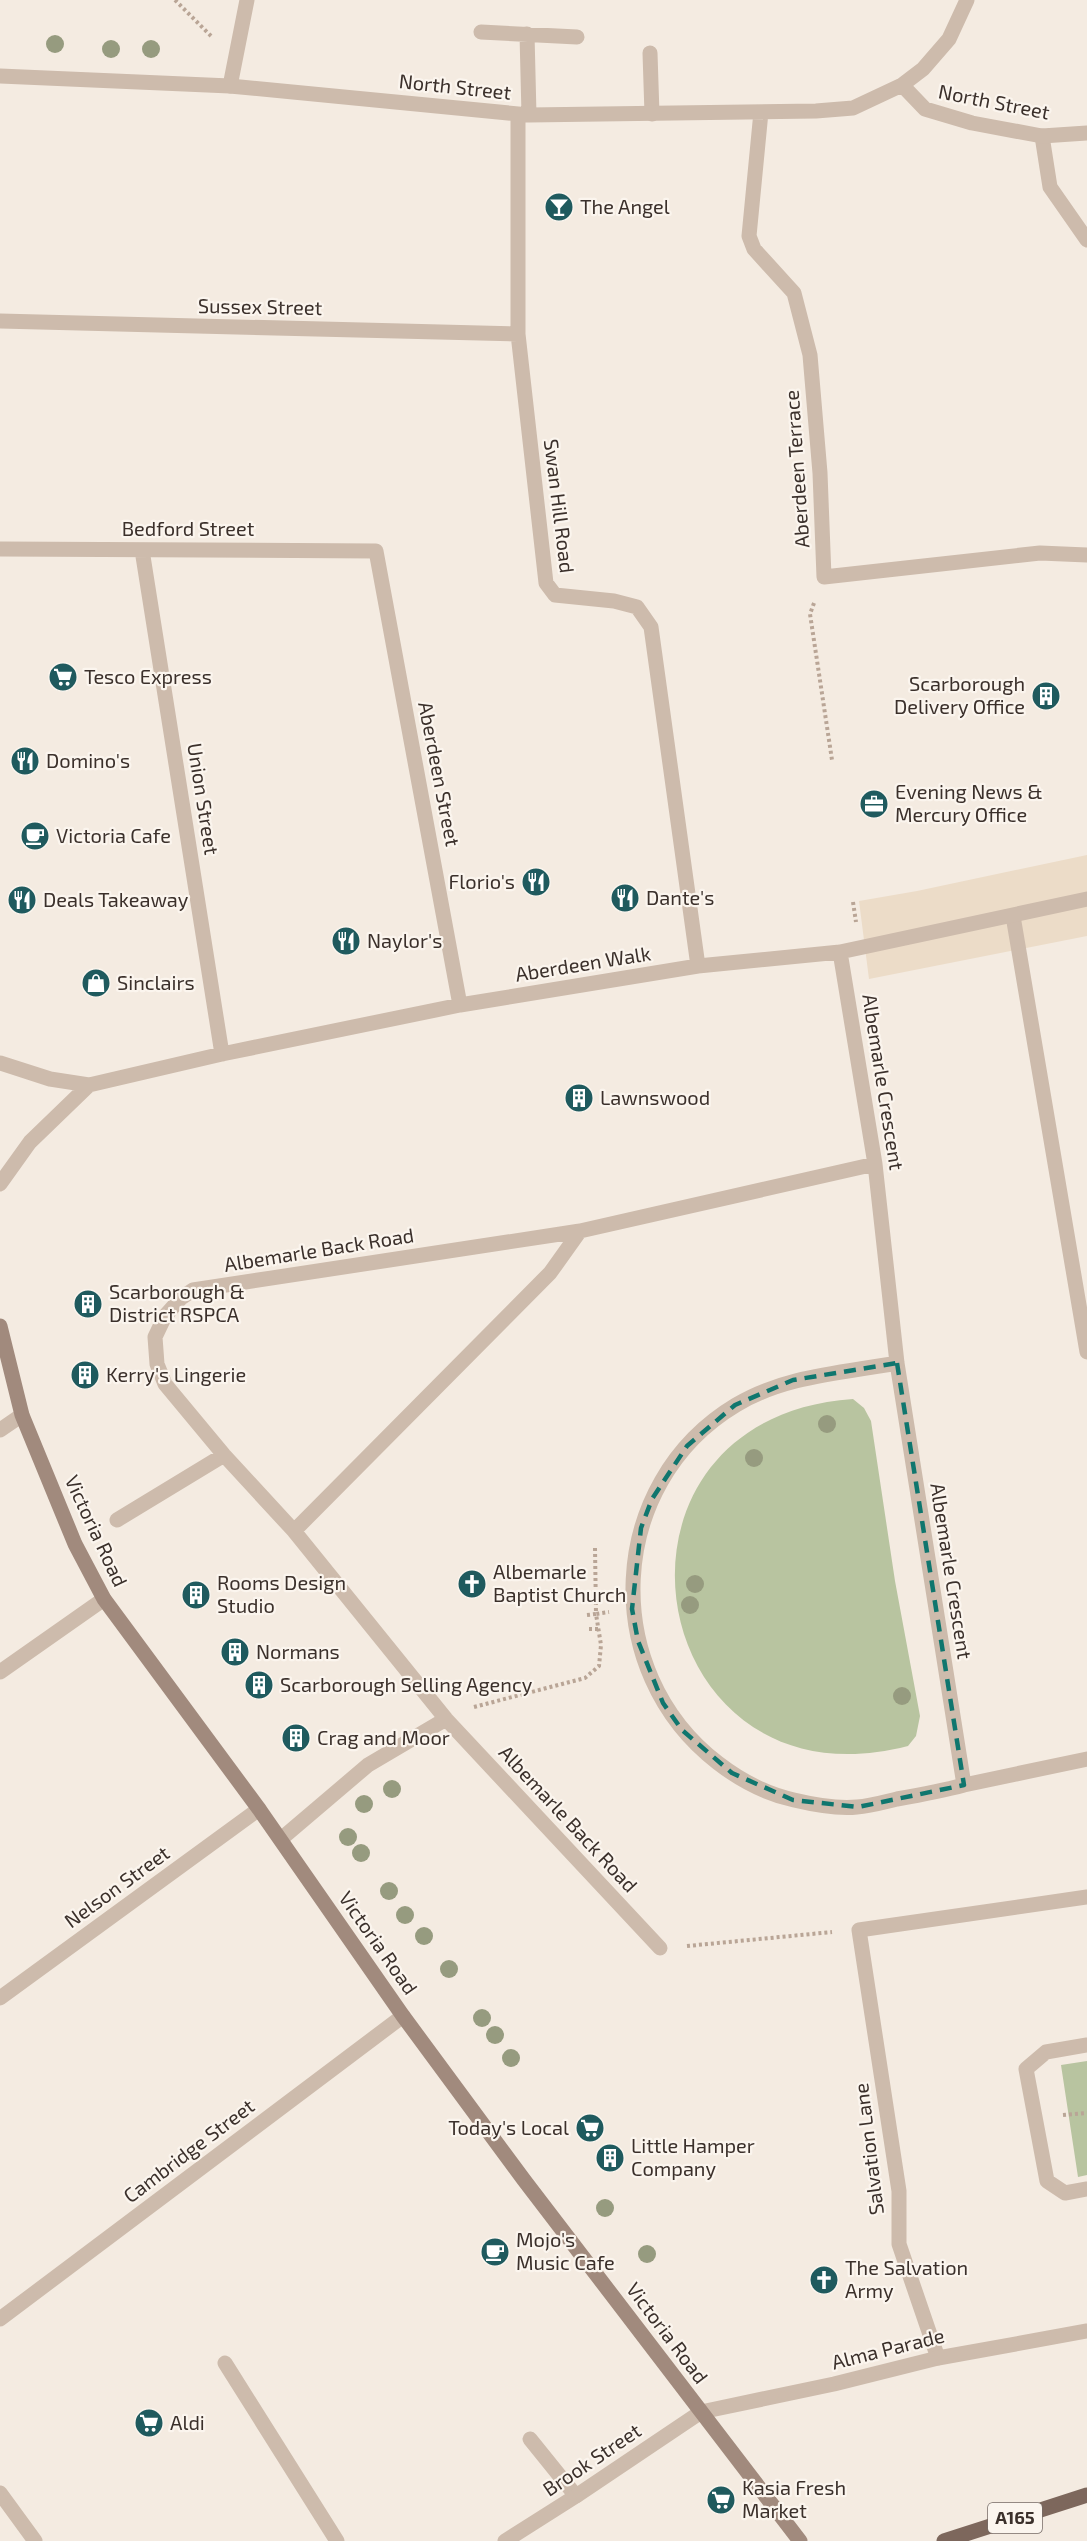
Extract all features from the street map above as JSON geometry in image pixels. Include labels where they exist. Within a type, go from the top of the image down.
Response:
[{"type":"main road","name":"Victoria Road","points":[[0,1326],[22,1415],[75,1544],[104,1599],[281,1839],[403,2016],[524,2180],[800,2541]]},
{"type":"main road","name":"A165","points":[[944,2541],[1087,2495]]},
{"type":"street","points":[[230,86],[247,0]]},
{"type":"street","name":"North Street","points":[[0,76],[230,86],[523,114],[652,114],[853,108],[902,85],[922,69],[950,39],[967,0]]},
{"type":"street","points":[[481,32],[577,37]]},
{"type":"street","name":"Swan Hill Road","points":[[527,34],[518,334],[546,583],[555,595],[614,601],[637,607],[651,627],[698,966]]},
{"type":"street","points":[[650,53],[652,114]]},
{"type":"street","name":"North Street","points":[[902,85],[925,109],[972,123],[1042,136],[1087,134]]},
{"type":"street","name":"Aberdeen Terrace","points":[[761,112],[749,236],[754,249],[794,293],[810,355],[820,473],[824,577]]},
{"type":"street","points":[[1042,136],[1050,187],[1087,240]]},
{"type":"street","name":"Sussex Street","points":[[0,321],[518,334]]},
{"type":"street","name":"Bedford Street","points":[[0,549],[376,551]]},
{"type":"street","name":"Union Street","points":[[142,550],[222,1054]]},
{"type":"street","name":"Aberdeen Street","points":[[376,551],[460,1005]]},
{"type":"street","points":[[824,577],[1040,553],[1087,555]]},
{"type":"street","name":"Aberdeen Walk","points":[[0,1063],[50,1079],[89,1085],[222,1054],[460,1005],[698,966],[840,952],[1087,899]]},
{"type":"street","points":[[1013,916],[1087,1352]]},
{"type":"street","name":"Albemarle Crescent","points":[[840,952],[876,1164],[897,1363],[964,1785]]},
{"type":"street","points":[[0,1184],[30,1142],[89,1085]]},
{"type":"street","name":"Albemarle Back Road","points":[[660,1948],[446,1719],[294,1531],[224,1455],[165,1384],[157,1364],[155,1337],[165,1316],[181,1298],[193,1290],[580,1231],[876,1164]]},
{"type":"street","points":[[294,1531],[550,1273],[580,1231]]},
{"type":"street","points":[[897,1363],[793,1380],[754,1395],[710,1424],[687,1446],[668,1471],[652,1499],[641,1528],[634,1560],[632,1609],[638,1641],[648,1673],[663,1702],[682,1730],[706,1753],[751,1784],[792,1800],[825,1806],[858,1807],[1087,1759]]},
{"type":"street","points":[[0,1431],[22,1415]]},
{"type":"street","points":[[117,1520],[224,1455]]},
{"type":"street","points":[[0,1672],[104,1599]]},
{"type":"street","points":[[281,1839],[368,1765],[446,1719]]},
{"type":"street","name":"Nelson Street","points":[[0,1998],[259,1809]]},
{"type":"street","points":[[860,1930],[1087,1897]]},
{"type":"street","name":"Salvation Lane","points":[[860,1930],[899,2191],[900,2244],[938,2358]]},
{"type":"street","name":"Cambridge Street","points":[[0,2319],[403,2016]]},
{"type":"street","points":[[1087,2045],[1046,2052],[1026,2069],[1047,2181],[1065,2193],[1087,2190]]},
{"type":"street","name":"Alma Parade","points":[[700,2412],[834,2384],[938,2358],[1087,2331]]},
{"type":"street","points":[[225,2363],[337,2541]]},
{"type":"street","name":"Brook Street","points":[[505,2541],[700,2412]]},
{"type":"street","points":[[530,2439],[576,2496]]},
{"type":"street","points":[[0,2493],[35,2541]]},
{"type":"path","points":[[175,0],[236,62]]},
{"type":"path","points":[[824,577],[810,614],[832,759]]},
{"type":"path","points":[[446,1719],[462,1710],[585,1678],[599,1666],[601,1645],[594,1603],[595,1548]]},
{"type":"path","points":[[586,1605],[594,1603]]},
{"type":"path","points":[[587,1616],[632,1609]]},
{"type":"path","points":[[589,1629],[598,1629]]},
{"type":"path","points":[[660,1948],[860,1930]]},
{"type":"highlighted area","points":[[897,1363],[964,1785],[858,1807],[793,1800],[732,1773],[682,1730],[663,1703],[638,1641],[632,1609],[641,1528],[652,1499],[687,1446],[735,1405],[793,1380]]},
{"type":"green space","points":[[853,1399],[864,1408],[871,1421],[895,1581],[920,1716],[916,1736],[908,1746],[818,1752],[748,1724],[701,1672],[677,1606],[679,1535],[708,1471],[765,1422]]},
{"type":"green space","points":[[1087,2061],[1087,2175],[1078,2177],[1061,2065]]},
{"type":"shaded area","points":[[1087,855],[1087,936],[869,979],[859,901]]},
{"type":"place","name":"The Angel","points":[[559,207]]},
{"type":"place","name":"Tesco Express","points":[[63,677]]},
{"type":"place","name":"Scarborough Delivery Office","points":[[1046,696]]},
{"type":"place","name":"Domino's","points":[[25,761]]},
{"type":"place","name":"Evening News & Mercury Office","points":[[874,804]]},
{"type":"place","name":"Victoria Cafe","points":[[35,836]]},
{"type":"place","name":"Florio's","points":[[536,882]]},
{"type":"place","name":"Dante's","points":[[625,898]]},
{"type":"place","name":"Deals Takeaway","points":[[22,900]]},
{"type":"place","name":"Naylor's","points":[[346,941]]},
{"type":"place","name":"Sinclairs","points":[[96,983]]},
{"type":"place","name":"Lawnswood","points":[[579,1098]]},
{"type":"place","name":"Scarborough & District RSPCA","points":[[88,1304]]},
{"type":"place","name":"Kerry's Lingerie","points":[[85,1375]]},
{"type":"place","name":"Albemarle Baptist Church","points":[[472,1584]]},
{"type":"place","name":"Rooms Design Studio","points":[[196,1595]]},
{"type":"place","name":"Normans","points":[[235,1652]]},
{"type":"place","name":"Scarborough Selling Agency","points":[[259,1685]]},
{"type":"place","name":"Crag and Moor","points":[[296,1738]]},
{"type":"place","name":"Today's Local","points":[[590,2128]]},
{"type":"place","name":"Little Hamper Company","points":[[610,2158]]},
{"type":"place","name":"Mojo's Music Cafe","points":[[495,2252]]},
{"type":"place","name":"The Salvation Army","points":[[824,2280]]},
{"type":"place","name":"Aldi","points":[[149,2423]]},
{"type":"place","name":"Kasia Fresh Market","points":[[721,2500]]}]
